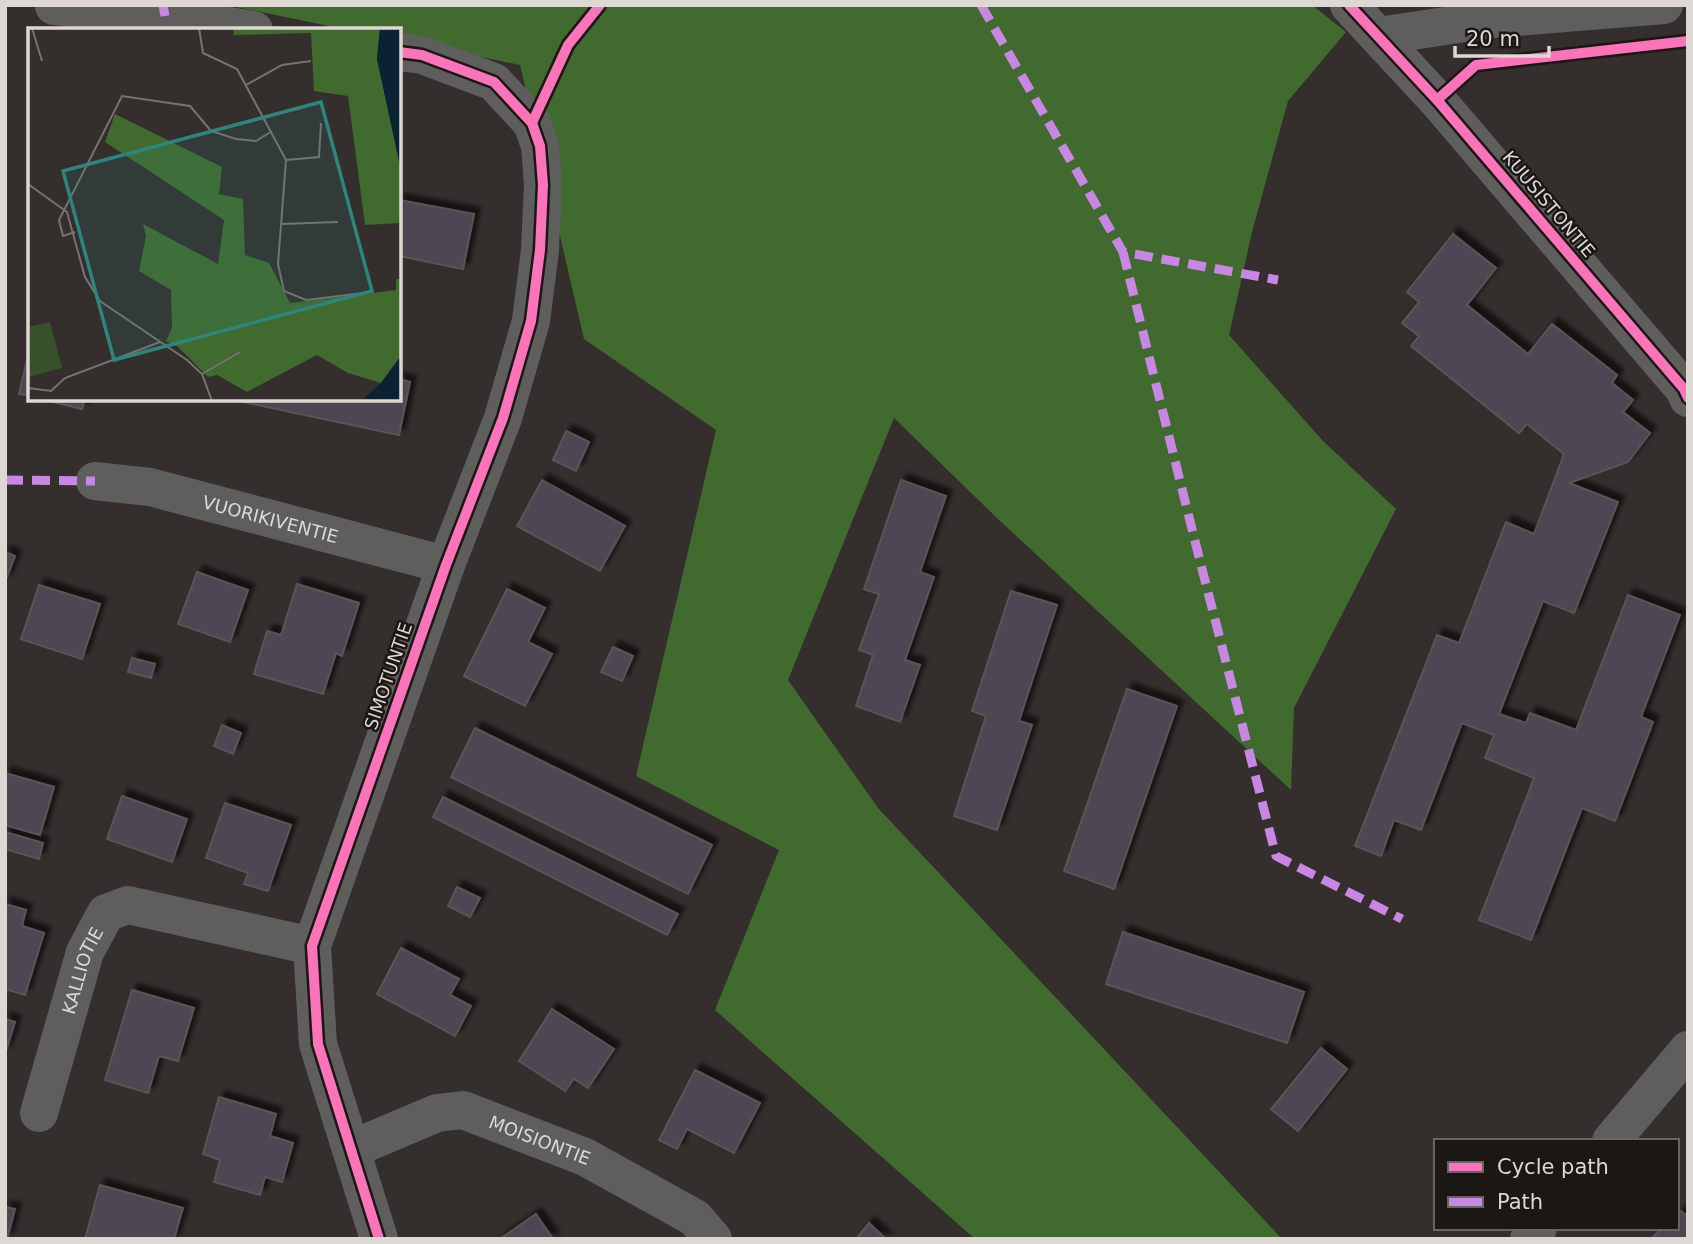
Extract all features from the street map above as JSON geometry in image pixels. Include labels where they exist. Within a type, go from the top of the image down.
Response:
[{"type":"street","name":"KUUSISTONTIE","points":[[1349,5],[1473,141],[1684,389],[1688,398]]},
{"type":"street","points":[[1379,36],[1491,19],[1664,5]]},
{"type":"street","points":[[54,6],[166,16],[241,28]]},
{"type":"street","name":"SIMOTUNTIE","points":[[379,1239],[318,1044],[312,946],[446,565],[503,418],[531,321],[540,250],[543,185],[540,146],[532,123],[494,82],[422,55],[401,52]]},
{"type":"street","name":"VUORIKIVENTIE","points":[[95,481],[150,487],[446,565]]},
{"type":"street","name":"KALLIOTIE","points":[[38,1113],[85,952],[106,913],[128,905],[312,946]]},
{"type":"street","points":[[1614,1139],[1688,1050]]},
{"type":"street","name":"MOISIONTIE","points":[[352,1149],[437,1113],[463,1110],[585,1157],[695,1218],[713,1239]]},
{"type":"green space","points":[[227,5],[1312,5],[1346,32],[1288,101],[1252,232],[1229,335],[1323,441],[1396,509],[1294,708],[1291,790],[998,519],[894,418],[788,680],[878,808],[1282,1239],[975,1239],[715,1010],[779,850],[636,776],[716,430],[584,339],[520,65],[401,40],[401,28],[338,28]]},
{"type":"building","points":[[401,200],[474,214],[463,269],[401,256]]},
{"type":"building","points":[[1453,234],[1496,268],[1467,305],[1528,354],[1552,324],[1617,375],[1612,383],[1633,400],[1623,412],[1650,433],[1628,462],[1569,483],[1618,502],[1574,613],[1543,601],[1499,714],[1526,723],[1530,713],[1576,730],[1628,595],[1680,615],[1641,717],[1653,722],[1615,821],[1582,808],[1531,940],[1479,920],[1534,778],[1485,758],[1494,735],[1462,723],[1421,830],[1394,820],[1381,856],[1355,846],[1437,635],[1459,643],[1506,522],[1534,534],[1564,454],[1527,424],[1519,433],[1411,346],[1419,336],[1402,323],[1419,302],[1407,292]]},
{"type":"building","points":[[28,356],[28,396],[19,394]]},
{"type":"building","points":[[401,380],[410,382],[399,435],[238,401],[401,401]]},
{"type":"building","points":[[49,401],[84,401],[82,409]]},
{"type":"building","points":[[566,431],[589,442],[576,471],[553,460]]},
{"type":"building","points":[[542,480],[625,526],[600,571],[517,526]]},
{"type":"building","points":[[901,480],[946,496],[920,572],[934,577],[905,660],[920,665],[900,722],[856,706],[873,655],[859,650],[879,594],[864,589]]},
{"type":"building","points":[[5,552],[15,556],[5,582]]},
{"type":"building","points":[[197,572],[248,590],[230,642],[178,624]]},
{"type":"building","points":[[297,584],[359,603],[342,656],[336,653],[323,694],[254,674],[267,631],[281,635]]},
{"type":"building","points":[[39,585],[100,604],[82,659],[21,639]]},
{"type":"building","points":[[507,589],[545,608],[528,642],[552,654],[525,706],[464,676]]},
{"type":"building","points":[[1011,591],[1057,605],[1019,721],[1032,725],[997,830],[954,816],[986,716],[972,711]]},
{"type":"building","points":[[613,647],[633,656],[622,681],[601,672]]},
{"type":"building","points":[[132,658],[155,664],[151,678],[128,672]]},
{"type":"building","points":[[1127,689],[1177,706],[1114,889],[1064,871]]},
{"type":"building","points":[[222,725],[241,733],[233,754],[214,746]]},
{"type":"building","points":[[475,728],[712,845],[688,894],[451,777]]},
{"type":"building","points":[[5,773],[54,787],[40,835],[5,825]]},
{"type":"building","points":[[122,796],[187,819],[172,862],[107,839]]},
{"type":"building","points":[[443,797],[678,914],[667,935],[433,817]]},
{"type":"building","points":[[225,803],[291,825],[268,891],[244,884],[248,873],[206,858]]},
{"type":"building","points":[[5,832],[43,843],[39,859],[5,849]]},
{"type":"building","points":[[457,887],[480,898],[470,917],[448,906]]},
{"type":"building","points":[[5,904],[26,910],[22,926],[44,933],[25,995],[5,989]]},
{"type":"building","points":[[1123,932],[1304,992],[1287,1043],[1106,984]]},
{"type":"building","points":[[401,948],[459,979],[450,995],[471,1006],[455,1036],[377,994]]},
{"type":"building","points":[[132,990],[194,1008],[178,1061],[159,1056],[148,1093],[105,1080]]},
{"type":"building","points":[[552,1009],[614,1049],[588,1088],[574,1079],[565,1091],[519,1061]]},
{"type":"building","points":[[5,1019],[15,1022],[5,1054]]},
{"type":"building","points":[[1321,1048],[1347,1069],[1298,1131],[1271,1109]]},
{"type":"building","points":[[695,1070],[760,1103],[734,1153],[687,1129],[677,1149],[659,1140]]},
{"type":"building","points":[[219,1097],[276,1114],[270,1136],[293,1143],[282,1182],[265,1177],[260,1195],[214,1182],[220,1160],[203,1154]]},
{"type":"building","points":[[100,1185],[183,1208],[174,1239],[85,1239]]},
{"type":"building","points":[[5,1207],[15,1209],[7,1239],[5,1239]]},
{"type":"building","points":[[1681,1211],[1688,1217],[1688,1239],[1651,1239],[1660,1230],[1679,1230]]},
{"type":"building","points":[[536,1214],[553,1239],[500,1239]]},
{"type":"building","points":[[869,1223],[886,1239],[856,1239]]},
{"type":"marked path","points":[[163,5],[165,16]]},
{"type":"marked path","points":[[981,5],[1123,252],[1278,280]]},
{"type":"marked path","points":[[1123,252],[1276,856],[1402,919]]},
{"type":"marked path","points":[[5,480],[95,481]]},
{"type":"cycle path","points":[[532,123],[568,45],[600,5]]},
{"type":"cycle path","points":[[1349,5],[1437,100],[1684,389],[1688,398]]},
{"type":"cycle path","points":[[1437,100],[1476,65],[1688,41]]},
{"type":"cycle path","points":[[379,1239],[318,1044],[312,946],[446,565],[503,418],[531,321],[540,250],[543,185],[540,146],[532,123],[494,82],[422,55],[401,52]]}]
